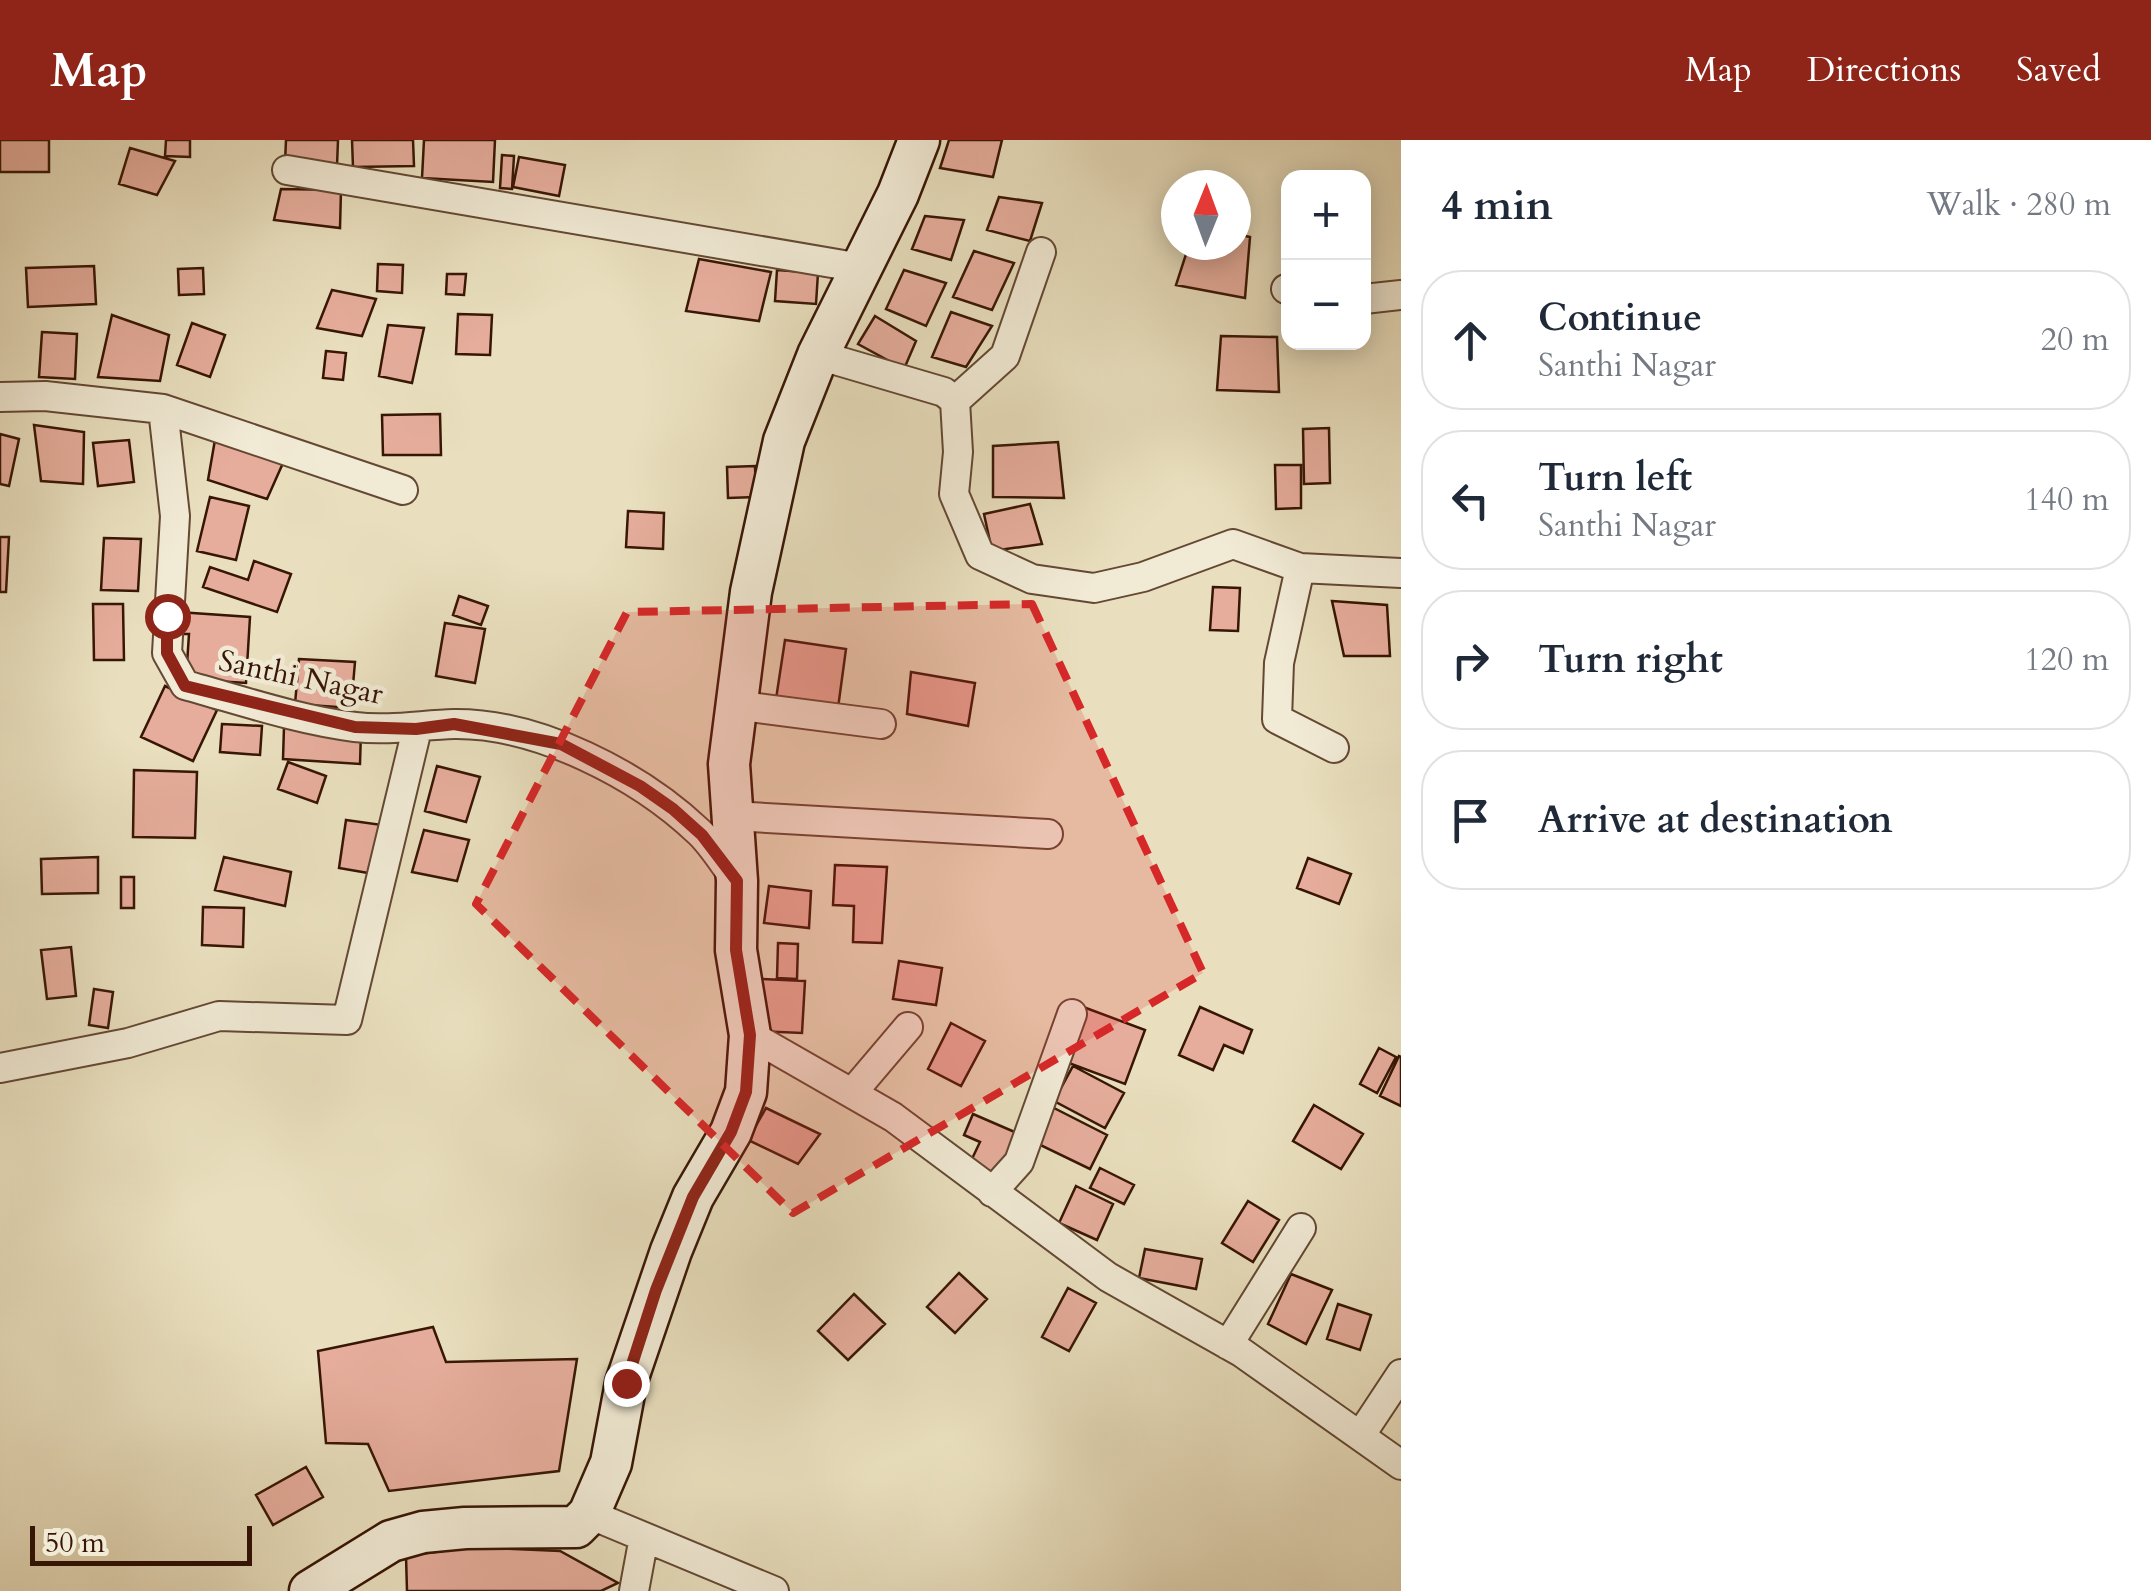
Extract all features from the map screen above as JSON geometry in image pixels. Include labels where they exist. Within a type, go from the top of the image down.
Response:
[{"type":"street","points":[[310,1591],[391,1541],[407,1536],[465,1528],[576,1527],[590,1514],[612,1462],[626,1383],[656,1290],[693,1197],[731,1132],[746,1092],[750,1035],[736,950],[737,881],[729,764],[751,592],[784,440],[818,355],[898,194],[919,140]]},
{"type":"street","points":[[286,170],[862,268]]},
{"type":"street","points":[[1040,252],[1005,356],[956,401],[958,452],[954,494],[980,555],[1032,580],[1094,588],[1143,577],[1233,544],[1300,568],[1401,573]]},
{"type":"street","points":[[1371,298],[1401,296]]},
{"type":"street","points":[[818,355],[944,392],[956,401]]},
{"type":"street","points":[[0,396],[44,396],[163,409],[403,490]]},
{"type":"street","name":"Santhi Nagar","points":[[163,409],[176,516],[167,653],[185,686],[355,727],[416,729],[454,724],[561,744],[640,786],[673,809],[702,835],[737,881]]},
{"type":"street","points":[[1300,568],[1279,663],[1277,719],[1334,748]]},
{"type":"street","points":[[735,705],[881,724]]},
{"type":"street","points":[[0,1068],[128,1043],[220,1016],[347,1020],[416,729]]},
{"type":"street","points":[[732,816],[1048,834]]},
{"type":"street","points":[[992,1192],[1019,1162],[1072,1014]]},
{"type":"street","points":[[852,1093],[908,1027]]},
{"type":"street","points":[[750,1035],[893,1116],[1108,1277],[1228,1345],[1401,1465]]},
{"type":"street","points":[[1228,1345],[1301,1228]]},
{"type":"street","points":[[1360,1436],[1401,1374]]},
{"type":"street","points":[[590,1514],[774,1591]]},
{"type":"street","points":[[634,1591],[644,1537]]},
{"type":"highlighted area","points":[[1032,604],[1203,973],[793,1213],[476,904],[627,612]]},
{"type":"building","points":[[0,140],[49,140],[49,172],[0,172]]},
{"type":"building","points":[[166,140],[190,140],[190,157],[165,156]]},
{"type":"building","points":[[286,140],[338,140],[337,166],[285,163]]},
{"type":"building","points":[[352,140],[413,140],[414,166],[353,167]]},
{"type":"building","points":[[424,140],[495,140],[493,182],[422,178]]},
{"type":"building","points":[[949,140],[1002,140],[993,177],[940,168]]},
{"type":"building","points":[[130,148],[175,161],[157,195],[119,184]]},
{"type":"building","points":[[502,155],[514,156],[512,189],[500,188]]},
{"type":"building","points":[[519,157],[565,165],[559,196],[513,187]]},
{"type":"building","points":[[281,189],[341,190],[340,228],[274,220]]},
{"type":"building","points":[[999,197],[1042,203],[1030,241],[987,230]]},
{"type":"building","points":[[925,216],[964,220],[951,260],[912,249]]},
{"type":"building","points":[[974,251],[1014,263],[992,310],[953,297]]},
{"type":"building","points":[[699,259],[771,272],[759,321],[686,311]]},
{"type":"building","points":[[1184,260],[1248,260],[1245,298],[1176,285]]},
{"type":"building","points":[[378,264],[403,265],[402,293],[377,291]]},
{"type":"building","points":[[94,266],[96,304],[28,307],[26,268]]},
{"type":"building","points":[[203,268],[204,294],[179,295],[178,269]]},
{"type":"building","points":[[777,270],[818,273],[816,304],[775,301]]},
{"type":"building","points":[[904,270],[946,283],[926,326],[886,309]]},
{"type":"building","points":[[447,274],[466,274],[464,295],[446,294]]},
{"type":"building","points":[[332,290],[376,299],[362,336],[317,328]]},
{"type":"building","points":[[951,312],[992,326],[966,367],[932,357]]},
{"type":"building","points":[[458,314],[492,315],[490,355],[456,354]]},
{"type":"building","points":[[112,315],[169,335],[160,381],[98,377]]},
{"type":"building","points":[[875,316],[916,341],[904,369],[858,344]]},
{"type":"building","points":[[192,323],[225,335],[210,377],[177,365]]},
{"type":"building","points":[[388,325],[424,328],[412,383],[379,376]]},
{"type":"building","points":[[42,332],[77,334],[75,379],[39,377]]},
{"type":"building","points":[[1221,336],[1277,337],[1279,392],[1217,390]]},
{"type":"building","points":[[326,351],[346,353],[343,380],[323,378]]},
{"type":"building","points":[[440,414],[441,455],[383,455],[382,415]]},
{"type":"building","points":[[34,425],[84,432],[83,484],[41,481]]},
{"type":"building","points":[[1329,428],[1330,483],[1304,484],[1303,429]]},
{"type":"building","points":[[0,434],[19,439],[9,486],[0,484]]},
{"type":"building","points":[[216,434],[287,454],[267,499],[208,480]]},
{"type":"building","points":[[129,440],[134,482],[98,486],[93,443]]},
{"type":"building","points":[[1058,442],[1064,498],[993,497],[993,446]]},
{"type":"building","points":[[1275,465],[1301,465],[1301,508],[1276,509]]},
{"type":"building","points":[[755,466],[756,497],[728,498],[727,467]]},
{"type":"building","points":[[210,497],[249,506],[236,560],[197,551]]},
{"type":"building","points":[[1030,504],[1042,544],[992,551],[984,514]]},
{"type":"building","points":[[628,511],[664,513],[663,549],[626,547]]},
{"type":"building","points":[[0,537],[9,537],[6,592],[0,592]]},
{"type":"building","points":[[104,538],[141,539],[138,591],[101,590]]},
{"type":"building","points":[[254,561],[291,574],[277,612],[203,587],[210,567],[248,580]]},
{"type":"building","points":[[1213,587],[1240,588],[1238,631],[1210,630]]},
{"type":"building","points":[[459,596],[488,606],[481,625],[453,615]]},
{"type":"building","points":[[1332,601],[1387,605],[1390,656],[1344,656]]},
{"type":"building","points":[[93,604],[123,604],[124,660],[94,660]]},
{"type":"building","points":[[178,612],[250,617],[246,683],[186,679],[189,634],[177,634]]},
{"type":"building","points":[[445,623],[485,629],[475,683],[436,676]]},
{"type":"building","points":[[785,640],[846,649],[838,708],[776,699]]},
{"type":"building","points":[[299,659],[355,662],[351,708],[295,704]]},
{"type":"building","points":[[911,672],[975,683],[968,726],[907,714]]},
{"type":"building","points":[[165,686],[217,710],[193,761],[141,737]]},
{"type":"building","points":[[222,724],[262,726],[260,755],[220,752]]},
{"type":"building","points":[[284,727],[361,731],[360,764],[283,759]]},
{"type":"building","points":[[288,762],[326,776],[317,803],[278,789]]},
{"type":"building","points":[[437,766],[480,777],[466,822],[425,811]]},
{"type":"building","points":[[134,770],[197,772],[195,838],[133,837]]},
{"type":"building","points":[[346,820],[382,825],[374,874],[339,868]]},
{"type":"building","points":[[424,830],[469,840],[457,881],[412,872]]},
{"type":"building","points":[[98,857],[98,893],[42,894],[41,859]]},
{"type":"building","points":[[224,857],[291,872],[285,906],[215,890]]},
{"type":"building","points":[[1308,858],[1351,874],[1339,904],[1297,888]]},
{"type":"building","points":[[835,865],[887,867],[882,943],[853,942],[854,906],[833,905]]},
{"type":"building","points":[[121,877],[134,877],[134,908],[121,908]]},
{"type":"building","points":[[769,886],[811,891],[809,928],[764,923]]},
{"type":"building","points":[[203,907],[244,908],[243,947],[202,945]]},
{"type":"building","points":[[778,943],[798,944],[797,979],[777,978]]},
{"type":"building","points":[[71,947],[76,996],[47,999],[41,950]]},
{"type":"building","points":[[899,961],[942,968],[936,1005],[893,999]]},
{"type":"building","points":[[760,979],[805,981],[802,1033],[757,1031]]},
{"type":"building","points":[[94,989],[113,992],[108,1028],[89,1025]]},
{"type":"building","points":[[1200,1007],[1252,1030],[1243,1053],[1224,1045],[1213,1070],[1179,1055]]},
{"type":"building","points":[[1086,1008],[1145,1030],[1125,1084],[1066,1062]]},
{"type":"building","points":[[951,1023],[985,1041],[961,1086],[928,1069]]},
{"type":"building","points":[[1379,1048],[1396,1057],[1377,1093],[1360,1084]]},
{"type":"building","points":[[1401,1057],[1401,1106],[1380,1096]]},
{"type":"building","points":[[1073,1066],[1124,1093],[1105,1128],[1054,1101]]},
{"type":"building","points":[[1314,1105],[1363,1134],[1341,1169],[1293,1141]]},
{"type":"building","points":[[1052,1107],[1107,1135],[1090,1169],[1034,1142]]},
{"type":"building","points":[[766,1108],[820,1134],[798,1164],[748,1140]]},
{"type":"building","points":[[973,1114],[1017,1133],[999,1175],[970,1163],[980,1142],[964,1135]]},
{"type":"building","points":[[1100,1168],[1134,1185],[1124,1204],[1090,1188]]},
{"type":"building","points":[[1076,1186],[1113,1204],[1097,1240],[1059,1223]]},
{"type":"building","points":[[1248,1201],[1279,1220],[1253,1262],[1222,1243]]},
{"type":"building","points":[[1145,1249],[1202,1259],[1196,1289],[1139,1278]]},
{"type":"building","points":[[959,1273],[987,1299],[955,1333],[927,1307]]},
{"type":"building","points":[[1291,1274],[1332,1290],[1306,1344],[1268,1324]]},
{"type":"building","points":[[1068,1288],[1096,1303],[1069,1351],[1042,1337]]},
{"type":"building","points":[[854,1294],[885,1324],[848,1360],[818,1331]]},
{"type":"building","points":[[1338,1304],[1371,1315],[1360,1350],[1327,1339]]},
{"type":"building","points":[[433,1327],[446,1362],[577,1359],[559,1471],[389,1491],[368,1444],[326,1443],[318,1351]]},
{"type":"building","points":[[306,1467],[323,1497],[273,1525],[256,1495]]},
{"type":"building","points":[[472,1547],[560,1551],[618,1583],[601,1591],[407,1591],[406,1556]]},
{"type":"route","points":[[167,616],[167,653],[185,686],[355,727],[416,729],[454,724],[561,744],[640,786],[673,809],[702,835],[737,881],[736,950],[750,1035],[750,1076],[731,1132],[693,1197],[656,1290],[626,1383]]}]
